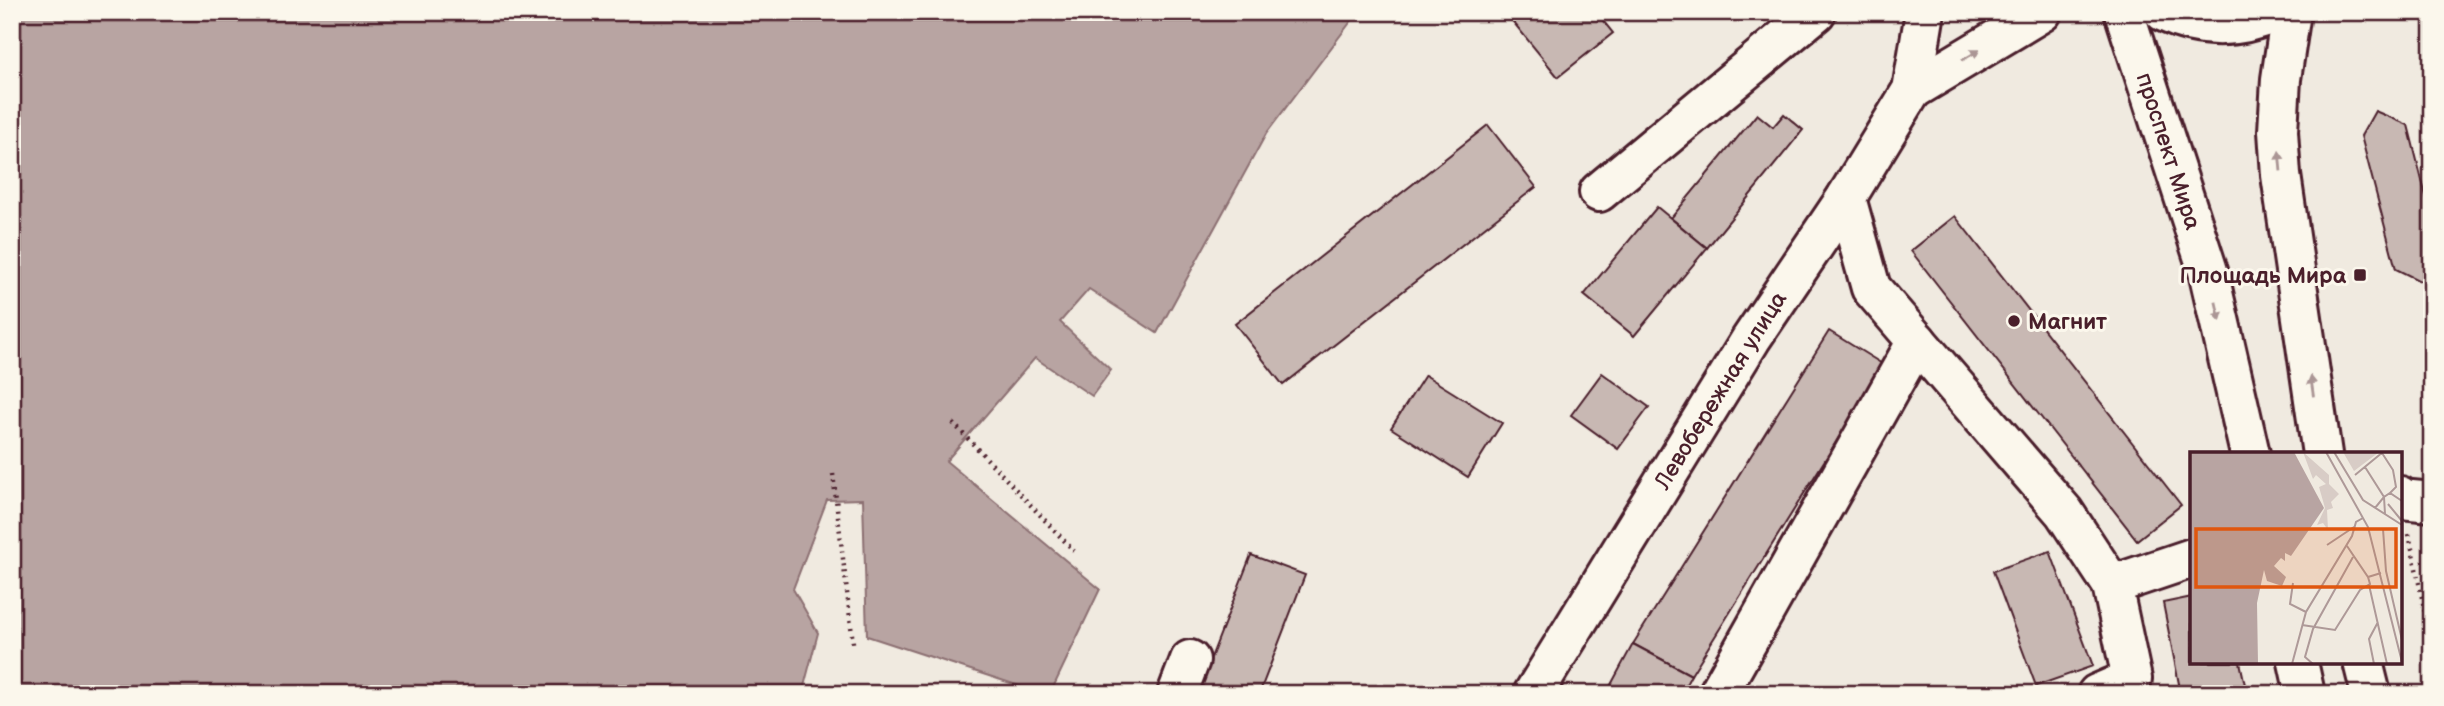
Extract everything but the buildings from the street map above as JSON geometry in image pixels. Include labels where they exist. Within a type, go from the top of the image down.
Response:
[{"type":"main road","points":[[1599,192],[1816,12]]},
{"type":"main road","name":"Левобережная улица","points":[[1532,694],[1751,338],[1846,198],[1912,90],[1925,12]]},
{"type":"main road","name":"Левобережная улица","points":[[1912,90],[2042,12]]},
{"type":"main road","name":"проспект Мира","points":[[2124,12],[2208,271],[2250,452]]},
{"type":"main road","points":[[2164,12],[2196,24],[2217,26],[2256,21],[2276,12]]},
{"type":"main road","points":[[2291,12],[2281,79],[2278,131],[2281,175],[2322,452]]},
{"type":"main road","points":[[1846,198],[1871,288],[2064,512],[2112,585],[2132,679],[2109,691]]},
{"type":"main road","points":[[1718,694],[1917,341]]},
{"type":"main road","points":[[2112,585],[2190,559]]},
{"type":"main road","points":[[2298,664],[2305,694]]},
{"type":"main road","points":[[2364,664],[2371,694]]},
{"type":"path","points":[[953,424],[1074,551]]},
{"type":"path","points":[[833,474],[853,643]]},
{"type":"path","points":[[2411,499],[2432,647]]},
{"type":"shaded area","points":[[12,12],[1358,12],[1266,134],[1157,333],[1089,289],[1060,322],[1111,370],[1092,396],[1035,358],[946,461],[1100,589],[1050,694],[867,636],[863,499],[827,500],[793,589],[818,633],[802,694],[12,694]]},
{"type":"place","name":"Площадь Мира","points":[[2360,275]]},
{"type":"place","name":"Магнит","points":[[2014,321]]}]
